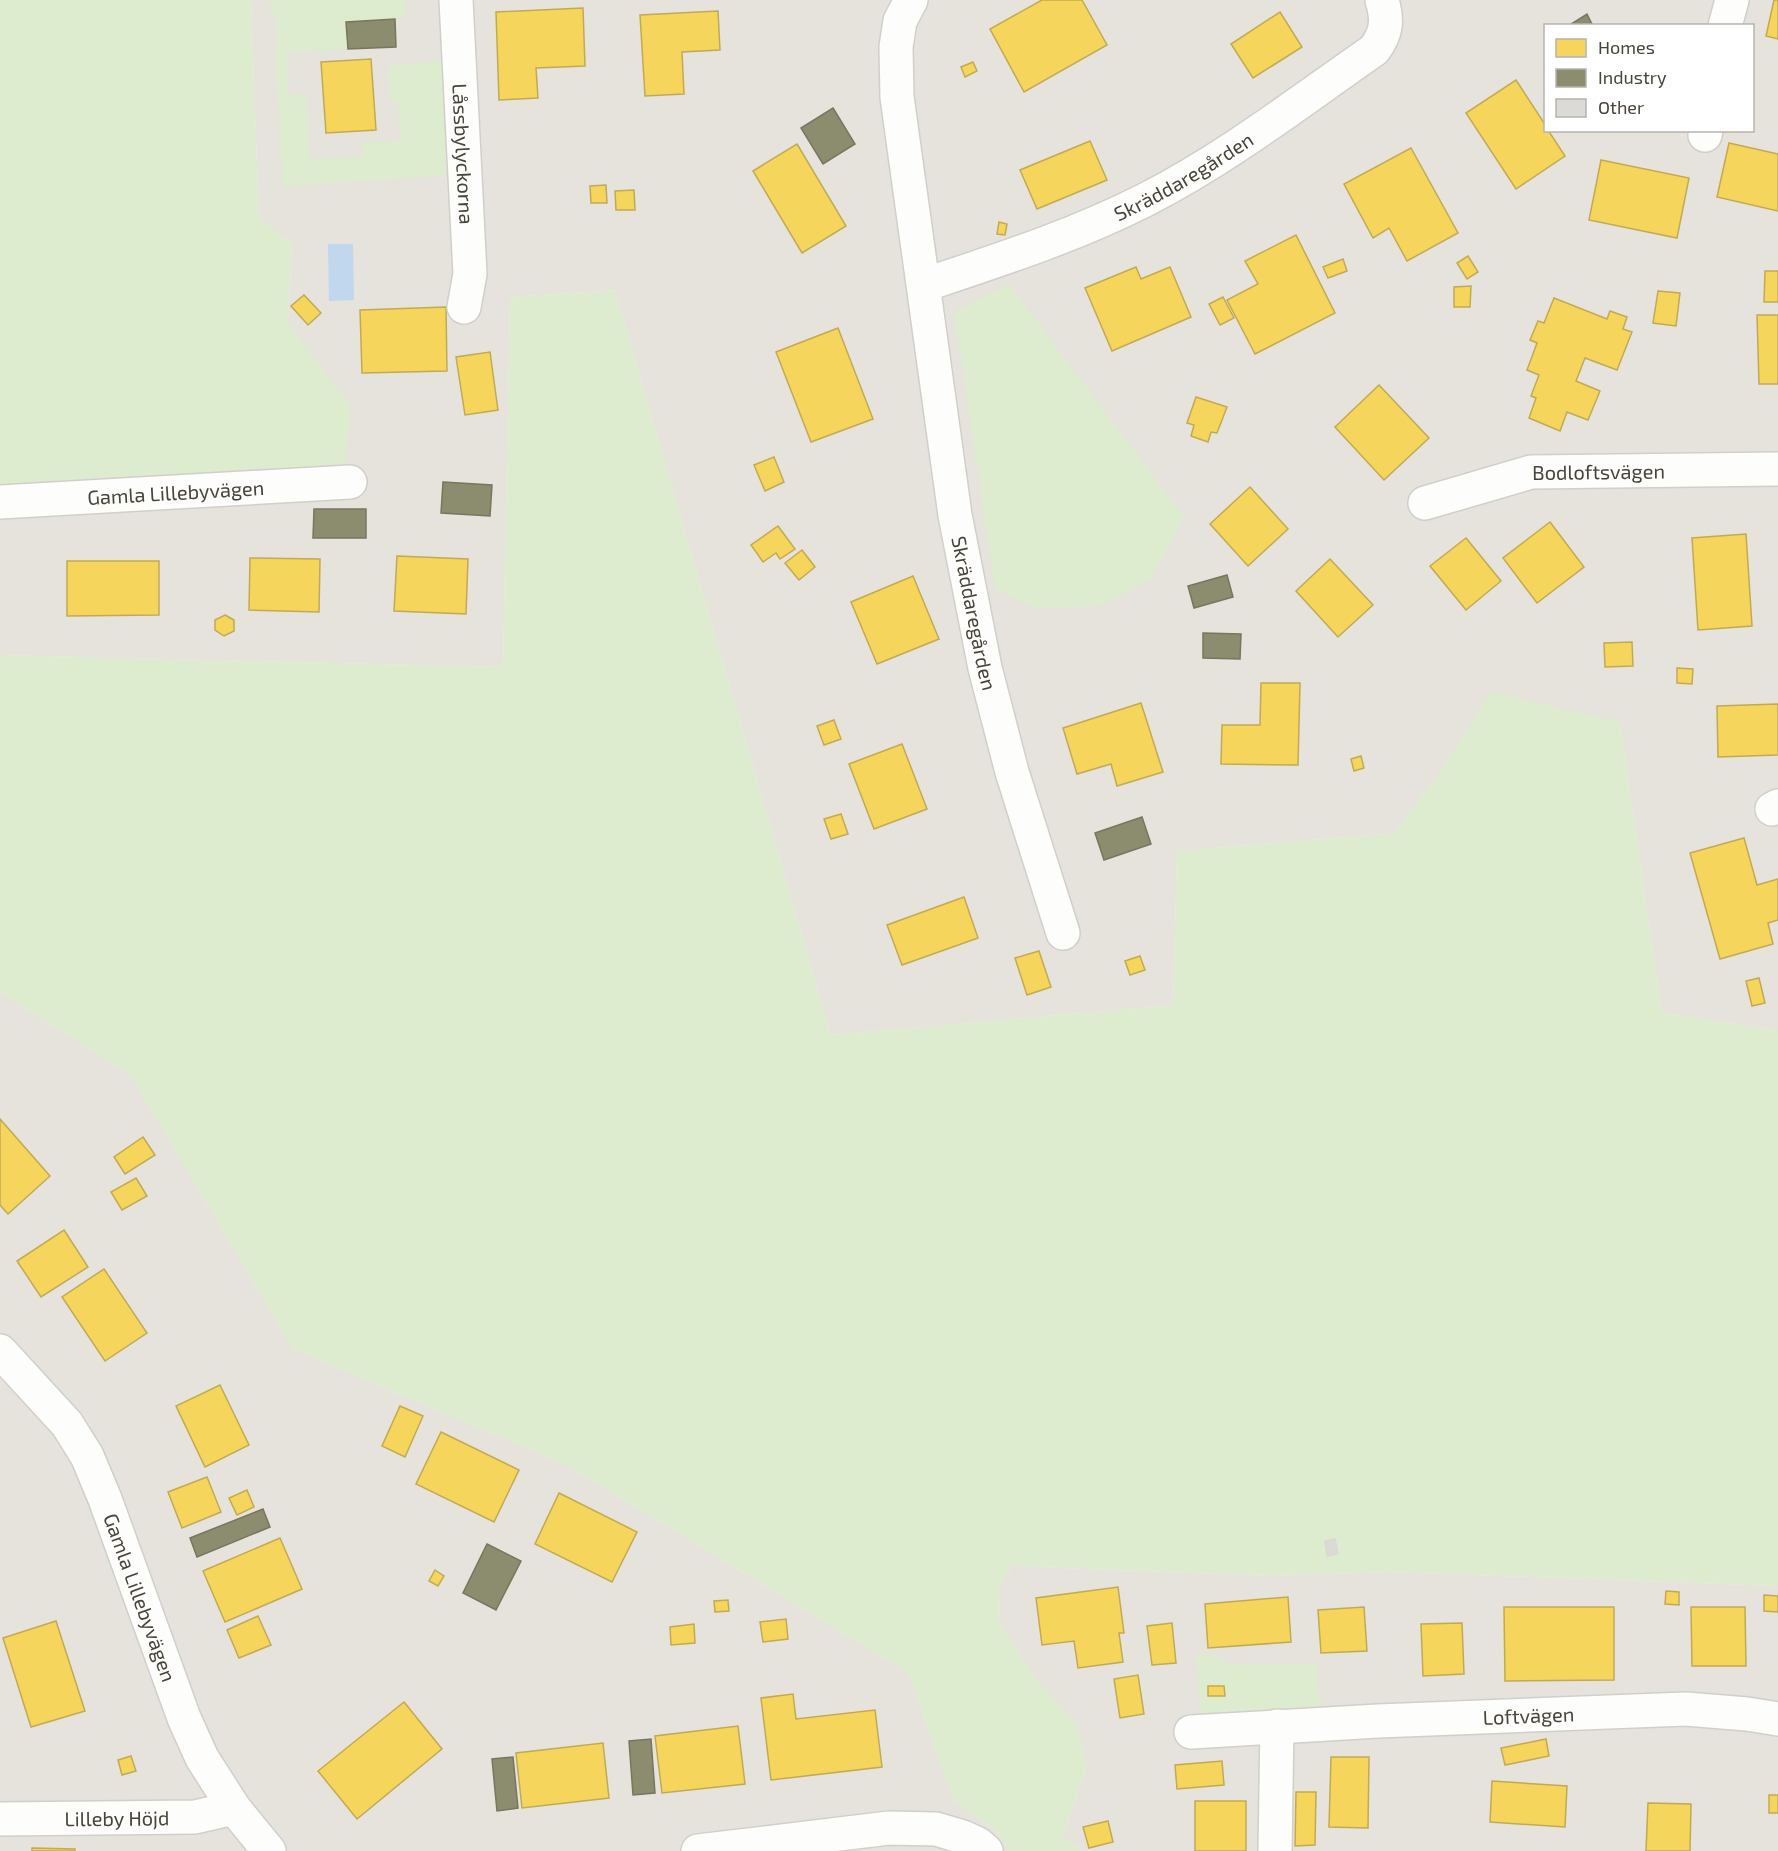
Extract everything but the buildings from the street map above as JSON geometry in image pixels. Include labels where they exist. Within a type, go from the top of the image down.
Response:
[{"type":"street","name":"Låssbylyckorna","points":[[456,0],[470,274],[464,307]]},
{"type":"street","name":"Skräddaregården","points":[[911,0],[900,21],[896,47],[897,97],[955,515],[985,668],[1012,772],[1063,933]]},
{"type":"street","name":"Skräddaregården","points":[[924,285],[1044,245],[1144,200],[1234,149],[1374,50],[1382,40],[1386,28],[1387,16],[1382,0]]},
{"type":"street","points":[[1726,24],[1732,0]]},
{"type":"street","name":"Bodloftsvägen","points":[[1425,503],[1531,472],[1778,470]]},
{"type":"street","name":"Gamla Lillebyvägen","points":[[0,502],[350,482]]},
{"type":"street","name":"Gamla Lillebyvägen","points":[[0,1351],[67,1424],[87,1455],[184,1718],[202,1758],[234,1808],[269,1851]]},
{"type":"street","name":"Loftvägen","points":[[1191,1732],[1277,1726],[1686,1709],[1778,1719]]},
{"type":"street","points":[[1275,1851],[1277,1726]]},
{"type":"street","name":"Lilleby Höjd","points":[[0,1819],[195,1817],[234,1808]]},
{"type":"street","points":[[698,1851],[889,1828],[936,1829],[963,1837],[978,1844],[986,1851]]},
{"type":"shaded area","points":[[251,0],[1778,0],[1778,1030],[1662,1013],[1620,722],[1435,779],[1395,833],[1177,851],[1173,1005],[831,1035],[615,290],[510,297],[503,667],[0,655],[0,477],[288,323],[292,244],[259,218]]},
{"type":"shaded area","points":[[0,992],[131,1076],[293,1349],[568,1466],[908,1673],[954,1801],[994,1829],[1009,1851],[0,1851]]},
{"type":"shaded area","points":[[1012,1566],[1269,1576],[1389,1572],[1778,1586],[1778,1851],[1083,1851],[1063,1838],[1087,1766],[1077,1726],[1037,1681],[1000,1624],[999,1590]]},
{"type":"green space","points":[[0,0],[251,0],[259,218],[292,244],[288,323],[351,407],[344,467],[0,493]]},
{"type":"green space","points":[[269,0],[406,0],[407,14],[395,19],[347,22],[348,49],[287,52],[288,94],[306,93],[310,159],[362,157],[362,142],[400,139],[398,101],[390,101],[388,66],[447,60],[452,172],[441,176],[283,187],[276,71],[276,26]]},
{"type":"green space","points":[[1009,284],[1184,517],[1151,579],[1102,606],[1036,609],[995,589],[954,312]]},
{"type":"green space","points":[[615,290],[831,1035],[1173,1005],[1177,851],[1395,833],[1435,779],[1491,692],[1620,722],[1662,1013],[1778,1030],[1778,1586],[1389,1572],[1269,1576],[1012,1566],[999,1590],[1000,1624],[1037,1681],[1077,1725],[1087,1766],[1063,1838],[1083,1851],[1009,1851],[994,1829],[954,1801],[908,1673],[568,1466],[293,1349],[131,1076],[0,992],[0,655],[503,667],[510,297]]},
{"type":"green space","points":[[1196,1654],[1212,1654],[1228,1665],[1317,1663],[1320,1709],[1201,1717]]},
{"type":"water","points":[[328,244],[353,244],[354,300],[329,301]]}]
